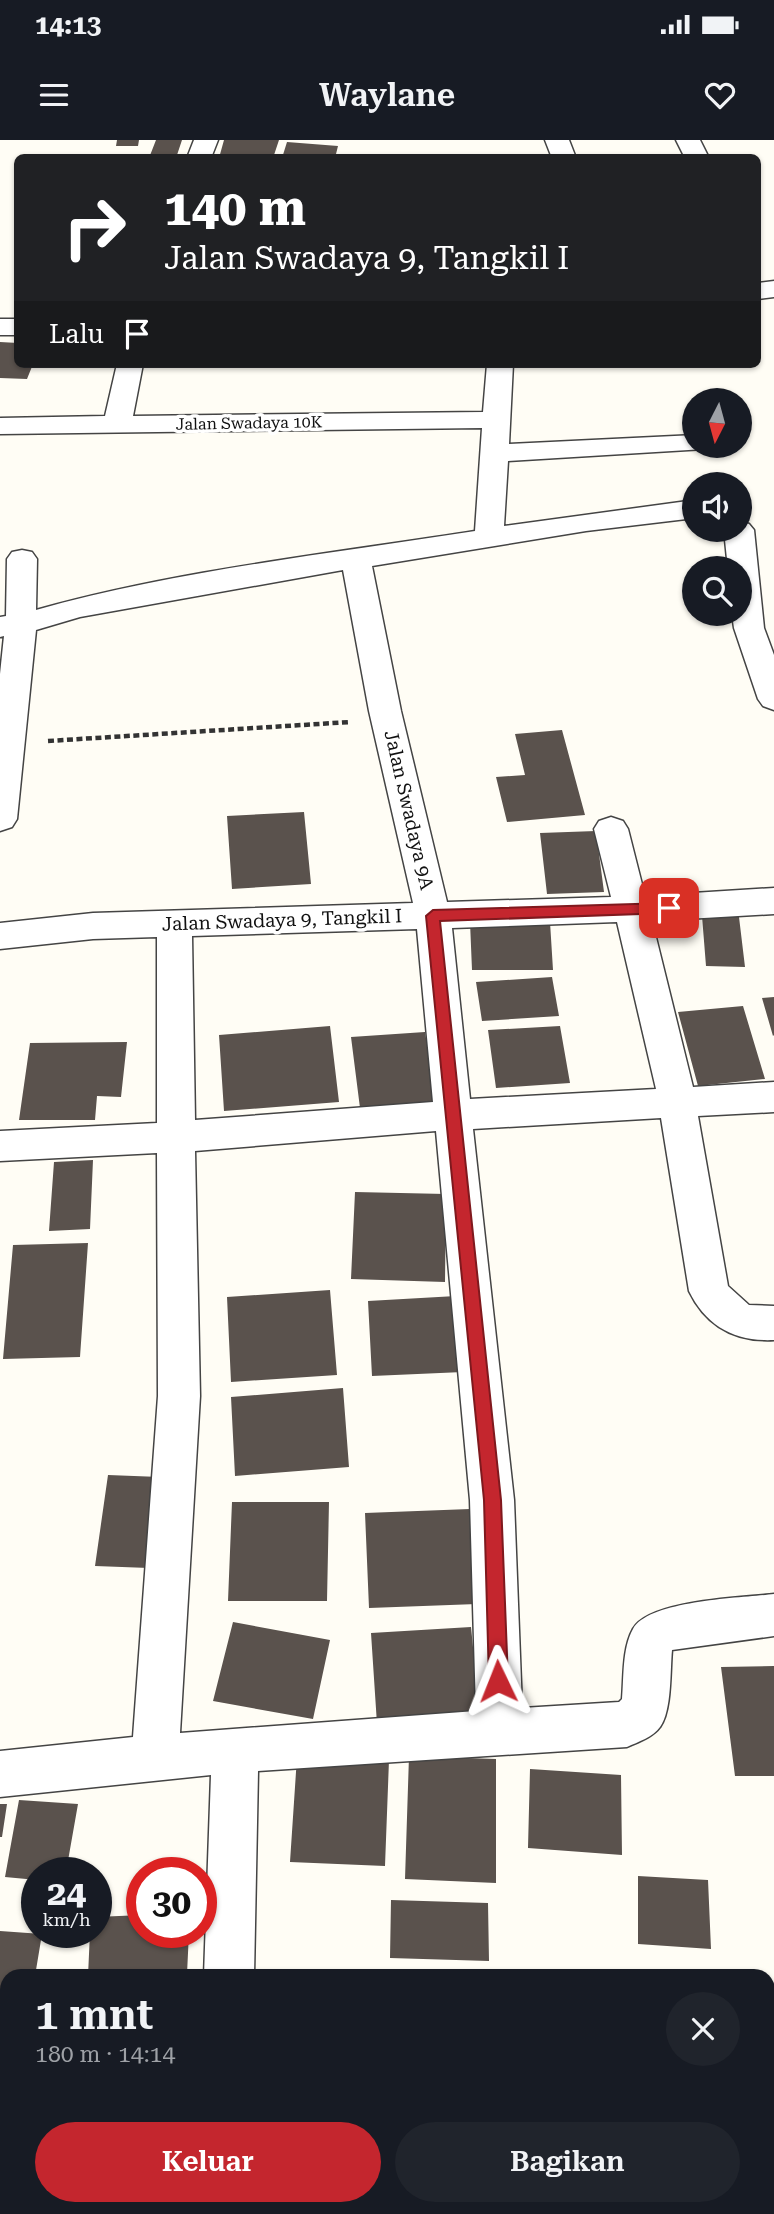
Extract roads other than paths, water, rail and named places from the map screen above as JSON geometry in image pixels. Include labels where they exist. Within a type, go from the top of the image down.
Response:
[{"type":"street","points":[[117,425],[129,368]]},
{"type":"street","points":[[489,538],[500,368]]},
{"type":"street","name":"Jalan Swadaya 10K","points":[[0,426],[497,420]]},
{"type":"street","points":[[495,453],[682,444]]},
{"type":"street","points":[[11,625],[78,608],[356,559],[682,511]]},
{"type":"street","points":[[740,542],[749,628],[774,699]]},
{"type":"street","points":[[0,819],[11,625],[22,559]]},
{"type":"street","name":"Jalan Swadaya 9A","points":[[356,559],[388,720],[433,916],[492,1500],[500,1732]]},
{"type":"street","points":[[611,829],[671,1066],[709,1292],[720,1310],[736,1319],[774,1323]]},
{"type":"street","name":"Jalan Swadaya 9, Tangkil I","points":[[0,936],[93,926],[631,909],[774,901]]},
{"type":"street","points":[[155,1758],[179,1396],[174,924]]},
{"type":"street","points":[[0,1146],[177,1138],[454,1115],[774,1097]]},
{"type":"street","points":[[0,1774],[235,1750],[627,1724],[644,1711],[650,1643],[656,1635],[669,1629],[774,1615]]},
{"type":"street","points":[[229,1969],[235,1750]]}]
